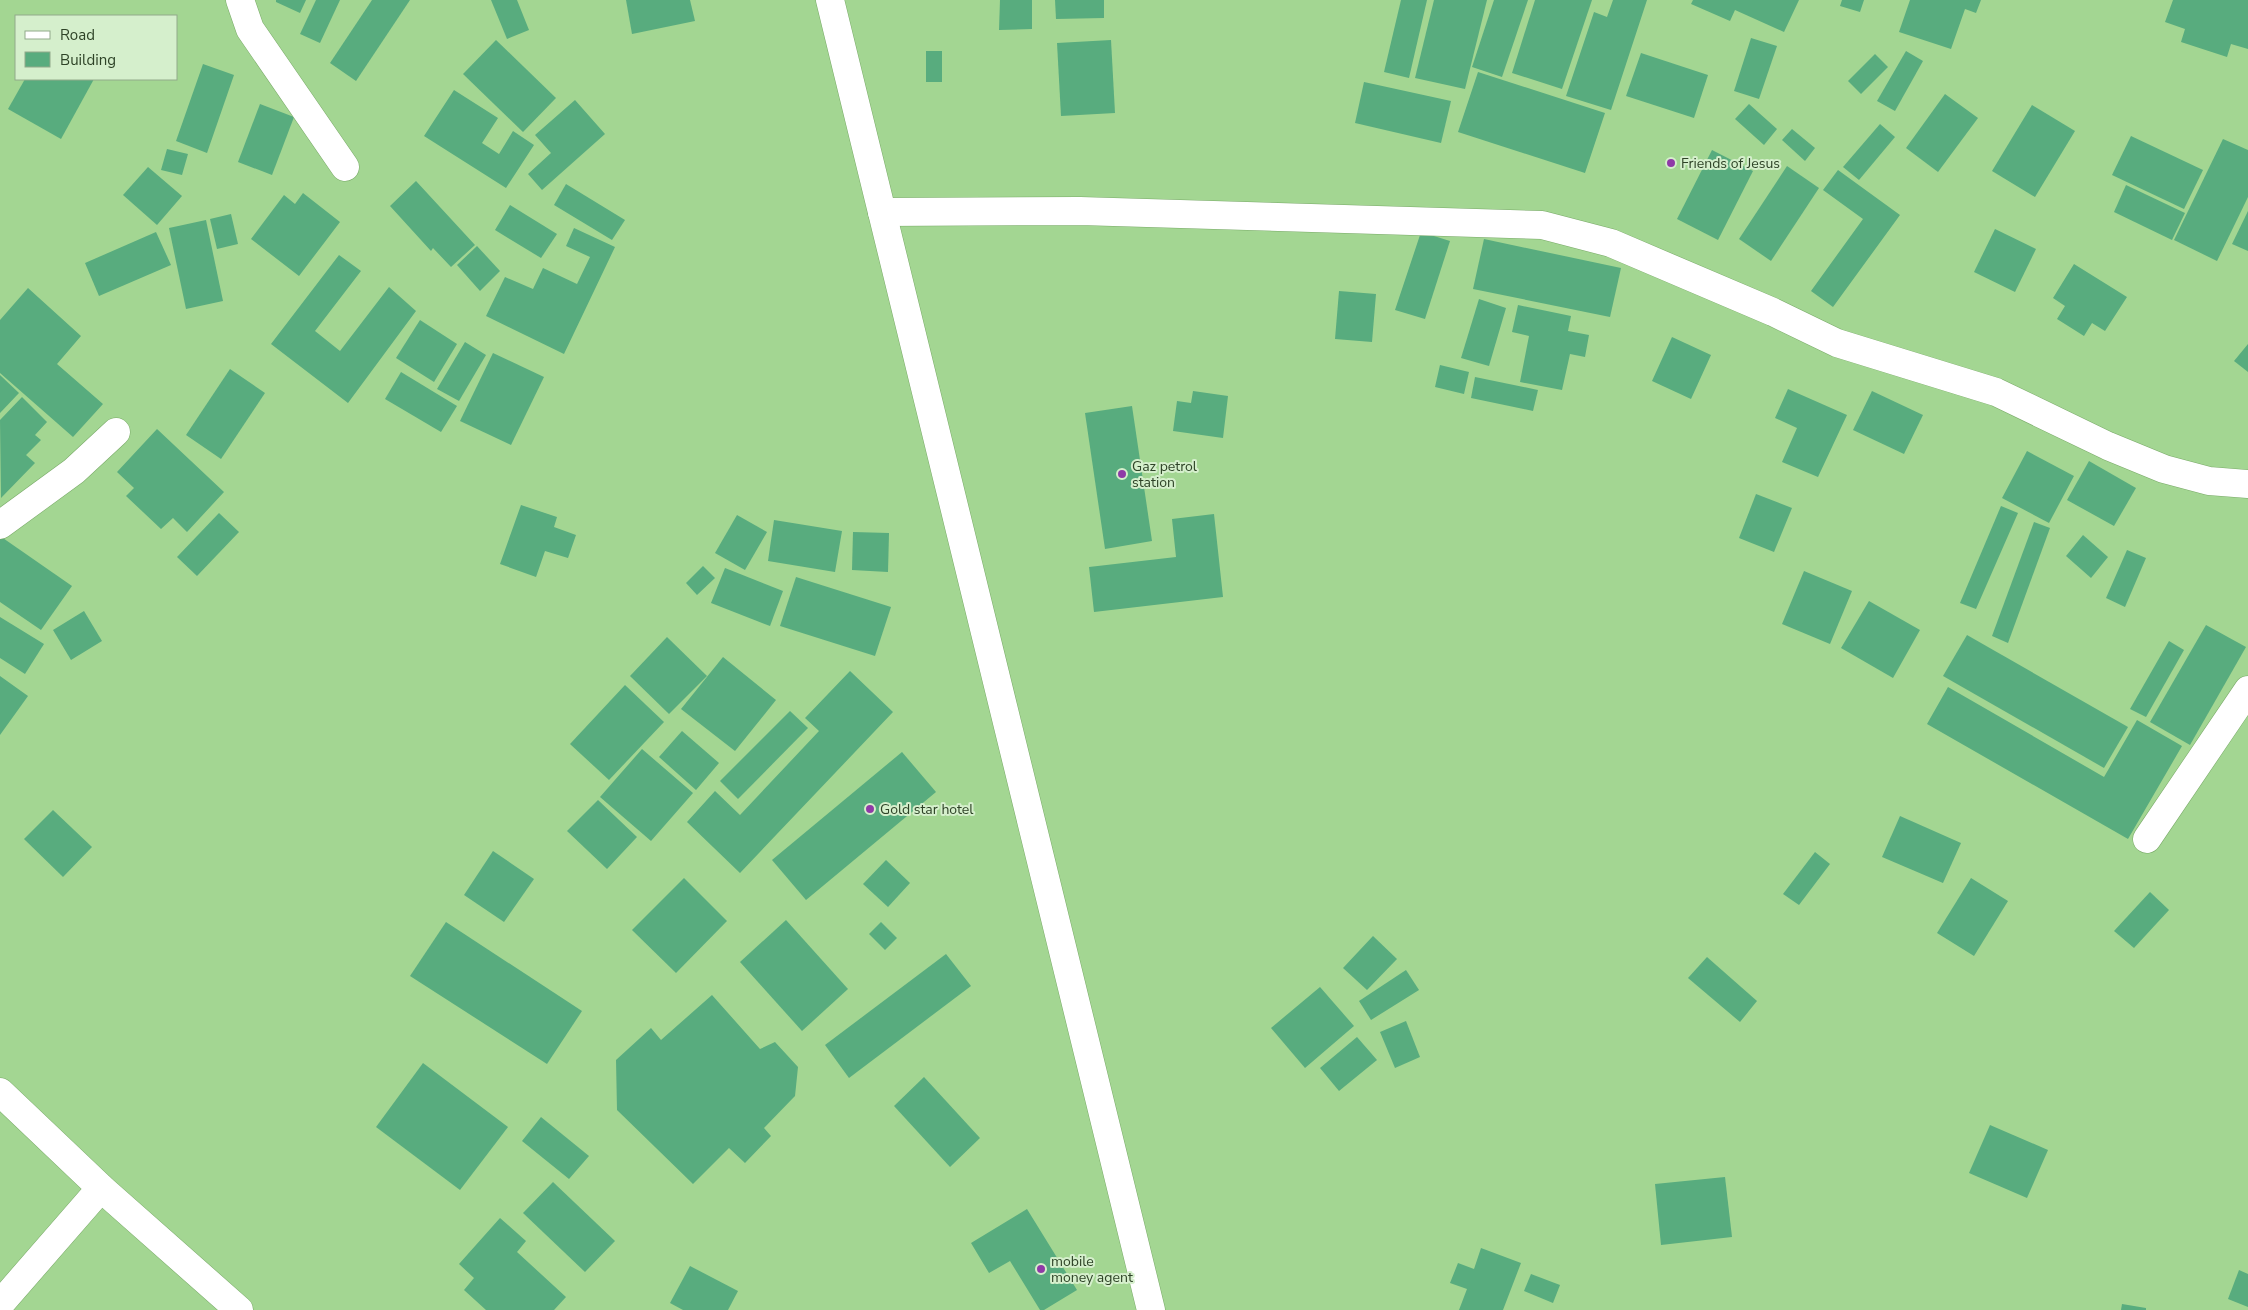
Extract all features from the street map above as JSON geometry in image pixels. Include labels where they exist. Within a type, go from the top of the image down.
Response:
[{"type":"main road","points":[[240,0],[250,29],[345,167]]},
{"type":"main road","points":[[830,0],[1151,1310]]},
{"type":"main road","points":[[882,212],[1080,211],[1542,225],[1611,243],[1773,312],[1837,344],[1996,392],[2108,446],[2164,469],[2209,481],[2248,484]]},
{"type":"main road","points":[[0,525],[74,470],[116,432]]},
{"type":"main road","points":[[2147,839],[2248,690]]},
{"type":"main road","points":[[0,1092],[101,1188],[240,1310]]},
{"type":"main road","points":[[0,1304],[101,1188]]},
{"type":"building","points":[[276,0],[306,0],[300,13],[276,2]]},
{"type":"building","points":[[316,0],[340,0],[320,43],[300,34]]},
{"type":"building","points":[[372,0],[410,0],[356,81],[330,63]]},
{"type":"building","points":[[491,0],[517,0],[529,30],[507,39]]},
{"type":"building","points":[[626,0],[690,0],[695,21],[632,34]]},
{"type":"building","points":[[1000,0],[1032,0],[1032,29],[999,30]]},
{"type":"building","points":[[1055,0],[1104,0],[1104,18],[1056,19]]},
{"type":"building","points":[[1401,0],[1427,0],[1409,78],[1384,72]]},
{"type":"building","points":[[1434,0],[1487,0],[1465,89],[1415,78]]},
{"type":"building","points":[[1494,0],[1528,0],[1502,77],[1472,67]]},
{"type":"building","points":[[1535,0],[1592,0],[1562,89],[1512,73]]},
{"type":"building","points":[[1613,0],[1647,0],[1611,110],[1566,96],[1594,12],[1607,17]]},
{"type":"building","points":[[1693,0],[1799,0],[1784,32],[1735,10],[1730,21],[1691,4]]},
{"type":"building","points":[[1842,0],[1864,0],[1860,12],[1840,6]]},
{"type":"building","points":[[1910,0],[1981,0],[1976,13],[1965,9],[1951,49],[1899,32]]},
{"type":"building","points":[[2173,0],[2248,0],[2248,49],[2231,44],[2227,57],[2181,42],[2185,29],[2165,22]]},
{"type":"building","points":[[1751,38],[1777,46],[1759,99],[1734,91]]},
{"type":"building","points":[[496,40],[556,98],[523,132],[463,74]]},
{"type":"building","points":[[1111,40],[1115,113],[1061,116],[1057,43]]},
{"type":"building","points":[[926,51],[942,51],[942,82],[926,82]]},
{"type":"building","points":[[1906,51],[1923,61],[1895,111],[1877,101]]},
{"type":"building","points":[[1641,53],[1708,75],[1694,118],[1626,96]]},
{"type":"building","points":[[1875,54],[1888,67],[1861,94],[1848,81]]},
{"type":"building","points":[[203,64],[234,75],[207,153],[176,141]]},
{"type":"building","points":[[1478,72],[1605,113],[1585,173],[1458,132]]},
{"type":"building","points":[[24,80],[93,80],[61,139],[8,109]]},
{"type":"building","points":[[1364,82],[1451,101],[1441,143],[1355,123]]},
{"type":"building","points":[[454,90],[498,118],[482,143],[499,154],[513,131],[534,145],[506,188],[424,136]]},
{"type":"building","points":[[1945,94],[1978,118],[1938,172],[1906,148]]},
{"type":"building","points":[[575,100],[605,134],[542,190],[528,174],[551,153],[535,135]]},
{"type":"building","points":[[260,104],[294,117],[272,175],[238,162]]},
{"type":"building","points":[[1749,104],[1777,129],[1764,145],[1735,119]]},
{"type":"building","points":[[2032,105],[2075,131],[2035,197],[1992,171]]},
{"type":"building","points":[[1880,124],[1895,137],[1859,180],[1843,167]]},
{"type":"building","points":[[1792,129],[1815,148],[1805,161],[1782,140]]},
{"type":"building","points":[[2131,136],[2203,170],[2184,209],[2112,175]]},
{"type":"building","points":[[2223,139],[2248,150],[2248,197],[2217,261],[2174,240]]},
{"type":"building","points":[[167,149],[188,154],[182,175],[161,170]]},
{"type":"building","points":[[1712,150],[1753,171],[1718,240],[1677,219]]},
{"type":"building","points":[[1787,166],[1819,188],[1771,261],[1739,239]]},
{"type":"building","points":[[148,167],[182,196],[157,225],[123,195]]},
{"type":"building","points":[[1838,170],[1900,215],[1833,307],[1811,291],[1863,219],[1823,190]]},
{"type":"building","points":[[416,181],[475,245],[451,267],[433,248],[431,251],[390,206]]},
{"type":"building","points":[[566,184],[625,220],[612,240],[554,205]]},
{"type":"building","points":[[2126,185],[2185,213],[2172,240],[2114,212]]},
{"type":"building","points":[[303,193],[340,222],[299,276],[251,239],[284,195],[295,204]]},
{"type":"building","points":[[510,205],[557,234],[541,258],[495,230]]},
{"type":"building","points":[[2248,211],[2248,251],[2232,244]]},
{"type":"building","points":[[231,214],[238,244],[217,249],[210,219]]},
{"type":"building","points":[[206,220],[223,301],[186,309],[169,228]]},
{"type":"building","points":[[574,228],[615,247],[564,354],[486,316],[505,277],[533,289],[543,268],[577,284],[590,257],[566,246]]},
{"type":"building","points":[[1995,229],[2036,249],[2015,292],[1974,272]]},
{"type":"building","points":[[156,232],[171,265],[99,296],[85,263]]},
{"type":"building","points":[[1421,232],[1450,241],[1425,319],[1395,310]]},
{"type":"building","points":[[1484,239],[1621,268],[1610,317],[1473,289]]},
{"type":"building","points":[[477,246],[500,271],[480,291],[457,265]]},
{"type":"building","points":[[339,255],[361,271],[315,331],[340,351],[389,287],[416,311],[348,403],[271,344]]},
{"type":"building","points":[[2074,264],[2127,297],[2105,331],[2092,323],[2084,336],[2057,319],[2065,306],[2053,298]]},
{"type":"building","points":[[28,288],[81,336],[57,364],[103,404],[73,437],[0,373],[0,320]]},
{"type":"building","points":[[1339,291],[1376,294],[1372,342],[1335,339]]},
{"type":"building","points":[[1479,299],[1506,308],[1489,366],[1461,358]]},
{"type":"building","points":[[1518,305],[1571,316],[1568,331],[1589,335],[1585,357],[1570,354],[1562,390],[1520,382],[1529,336],[1512,332]]},
{"type":"building","points":[[420,320],[457,344],[434,382],[396,358]]},
{"type":"building","points":[[1672,337],[1711,355],[1691,399],[1652,381]]},
{"type":"building","points":[[465,342],[486,355],[459,401],[437,389]]},
{"type":"building","points":[[2248,344],[2248,372],[2234,361]]},
{"type":"building","points":[[493,353],[544,377],[511,445],[460,421]]},
{"type":"building","points":[[1440,365],[1469,372],[1464,394],[1435,387]]},
{"type":"building","points":[[230,369],[265,393],[221,459],[186,435]]},
{"type":"building","points":[[401,372],[457,406],[441,432],[385,399]]},
{"type":"building","points":[[0,375],[19,393],[0,413]]},
{"type":"building","points":[[1475,377],[1538,390],[1533,411],[1471,398]]},
{"type":"building","points":[[1788,389],[1847,415],[1818,477],[1782,462],[1797,428],[1775,418]]},
{"type":"building","points":[[1193,391],[1228,396],[1223,438],[1173,431],[1177,401],[1191,403]]},
{"type":"building","points":[[1872,391],[1923,415],[1904,454],[1853,430]]},
{"type":"building","points":[[22,397],[47,422],[35,435],[41,440],[26,455],[35,463],[1,498],[0,420]]},
{"type":"building","points":[[1132,406],[1152,541],[1105,549],[1085,413]]},
{"type":"building","points":[[157,429],[224,492],[187,532],[173,518],[161,529],[126,496],[134,488],[117,472]]},
{"type":"building","points":[[2027,451],[2074,476],[2049,523],[2002,498]]},
{"type":"building","points":[[2089,461],[2136,488],[2114,526],[2067,500]]},
{"type":"building","points":[[1756,494],[1792,508],[1774,552],[1739,538]]},
{"type":"building","points":[[521,505],[557,517],[554,527],[576,535],[568,558],[545,551],[536,577],[500,564]]},
{"type":"building","points":[[2001,506],[2018,513],[1976,609],[1960,603]]},
{"type":"building","points":[[219,513],[239,532],[197,576],[177,557]]},
{"type":"building","points":[[1214,514],[1223,597],[1094,612],[1089,567],[1176,557],[1172,519]]},
{"type":"building","points":[[737,515],[767,532],[745,570],[715,553]]},
{"type":"building","points":[[774,520],[842,531],[835,572],[768,561]]},
{"type":"building","points":[[2034,522],[2050,528],[2008,643],[1992,636]]},
{"type":"building","points":[[853,532],[889,533],[888,572],[852,570]]},
{"type":"building","points":[[2083,535],[2108,557],[2091,578],[2066,556]]},
{"type":"building","points":[[0,536],[72,586],[41,630],[0,602]]},
{"type":"building","points":[[2127,550],[2146,558],[2125,607],[2106,598]]},
{"type":"building","points":[[703,566],[715,578],[697,595],[686,583]]},
{"type":"building","points":[[725,568],[783,591],[770,626],[711,603]]},
{"type":"building","points":[[1804,571],[1852,591],[1830,644],[1782,624]]},
{"type":"building","points":[[796,577],[891,607],[875,656],[780,626]]},
{"type":"building","points":[[1869,601],[1920,630],[1893,678],[1841,648]]},
{"type":"building","points":[[84,611],[102,641],[71,660],[53,630]]},
{"type":"building","points":[[0,617],[44,644],[25,674],[0,658]]},
{"type":"building","points":[[2206,625],[2246,647],[2190,745],[2150,722]]},
{"type":"building","points":[[1967,635],[2128,727],[2104,768],[1943,676]]},
{"type":"building","points":[[667,637],[707,676],[669,714],[630,676]]},
{"type":"building","points":[[2169,641],[2184,650],[2146,717],[2130,709]]},
{"type":"building","points":[[723,657],[776,700],[735,751],[681,709]]},
{"type":"building","points":[[850,671],[893,712],[740,873],[687,822],[715,791],[740,815],[819,731],[805,718]]},
{"type":"building","points":[[0,676],[28,696],[0,735]]},
{"type":"building","points":[[625,685],[664,722],[609,780],[570,744]]},
{"type":"building","points":[[1948,687],[2104,777],[2137,720],[2182,746],[2128,839],[1927,724]]},
{"type":"building","points":[[790,711],[808,728],[738,799],[720,781]]},
{"type":"building","points":[[682,731],[719,763],[696,790],[659,757]]},
{"type":"building","points":[[642,749],[693,793],[651,841],[600,797]]},
{"type":"building","points":[[902,752],[936,792],[806,900],[772,860]]},
{"type":"building","points":[[598,800],[637,837],[607,869],[567,831]]},
{"type":"building","points":[[53,810],[92,847],[63,877],[24,839]]},
{"type":"building","points":[[1900,816],[1961,843],[1943,883],[1882,857]]},
{"type":"building","points":[[493,851],[534,879],[504,922],[464,895]]},
{"type":"building","points":[[1815,852],[1830,864],[1799,905],[1783,894]]},
{"type":"building","points":[[886,860],[910,883],[888,907],[863,884]]},
{"type":"building","points":[[684,878],[727,921],[676,973],[632,930]]},
{"type":"building","points":[[1971,878],[2008,901],[1974,956],[1937,933]]},
{"type":"building","points":[[2150,892],[2169,910],[2134,948],[2114,931]]},
{"type":"building","points":[[786,920],[848,989],[802,1031],[740,962]]},
{"type":"building","points":[[446,922],[582,1011],[547,1064],[410,976]]},
{"type":"building","points":[[881,922],[897,938],[885,950],[869,934]]},
{"type":"building","points":[[1373,936],[1397,959],[1367,990],[1343,968]]},
{"type":"building","points":[[946,954],[971,986],[849,1078],[825,1045]]},
{"type":"building","points":[[1707,957],[1757,1001],[1740,1022],[1688,978]]},
{"type":"building","points":[[1406,970],[1419,990],[1371,1020],[1359,1001]]},
{"type":"building","points":[[1320,987],[1354,1026],[1305,1068],[1271,1028]]},
{"type":"building","points":[[712,995],[760,1049],[775,1042],[798,1067],[795,1096],[764,1128],[771,1136],[745,1163],[729,1148],[693,1184],[617,1110],[616,1060],[651,1028],[661,1040]]},
{"type":"building","points":[[1406,1021],[1420,1057],[1395,1068],[1380,1032]]},
{"type":"building","points":[[1357,1037],[1377,1060],[1339,1091],[1320,1068]]},
{"type":"building","points":[[423,1063],[508,1127],[460,1190],[376,1127]]},
{"type":"building","points":[[924,1077],[980,1138],[950,1167],[894,1106]]},
{"type":"building","points":[[541,1117],[589,1156],[569,1179],[522,1141]]},
{"type":"building","points":[[1990,1125],[2048,1150],[2027,1198],[1969,1173]]},
{"type":"building","points":[[1725,1177],[1732,1237],[1661,1245],[1655,1184]]},
{"type":"building","points":[[553,1182],[615,1241],[585,1272],[523,1213]]},
{"type":"building","points":[[1027,1209],[1077,1290],[1044,1310],[1040,1310],[1010,1261],[989,1273],[971,1243]]},
{"type":"building","points":[[500,1218],[526,1241],[517,1252],[566,1297],[554,1310],[486,1310],[464,1290],[474,1278],[459,1264]]},
{"type":"building","points":[[1481,1248],[1521,1263],[1503,1310],[1459,1310],[1467,1289],[1450,1283],[1458,1263],[1474,1269]]},
{"type":"building","points":[[690,1266],[738,1291],[728,1310],[683,1310],[670,1303]]},
{"type":"building","points":[[2239,1270],[2248,1274],[2248,1307],[2228,1299]]},
{"type":"building","points":[[1531,1274],[1560,1285],[1553,1303],[1524,1291]]},
{"type":"building","points":[[2122,1304],[2146,1308],[2146,1310],[2121,1310]]},
{"type":"place","name":"Friends of Jesus","points":[[1671,163]]},
{"type":"place","name":"Gaz petrol station","points":[[1122,474]]},
{"type":"place","name":"Gold star hotel","points":[[870,809]]},
{"type":"place","name":"mobile money agent","points":[[1041,1269]]}]
